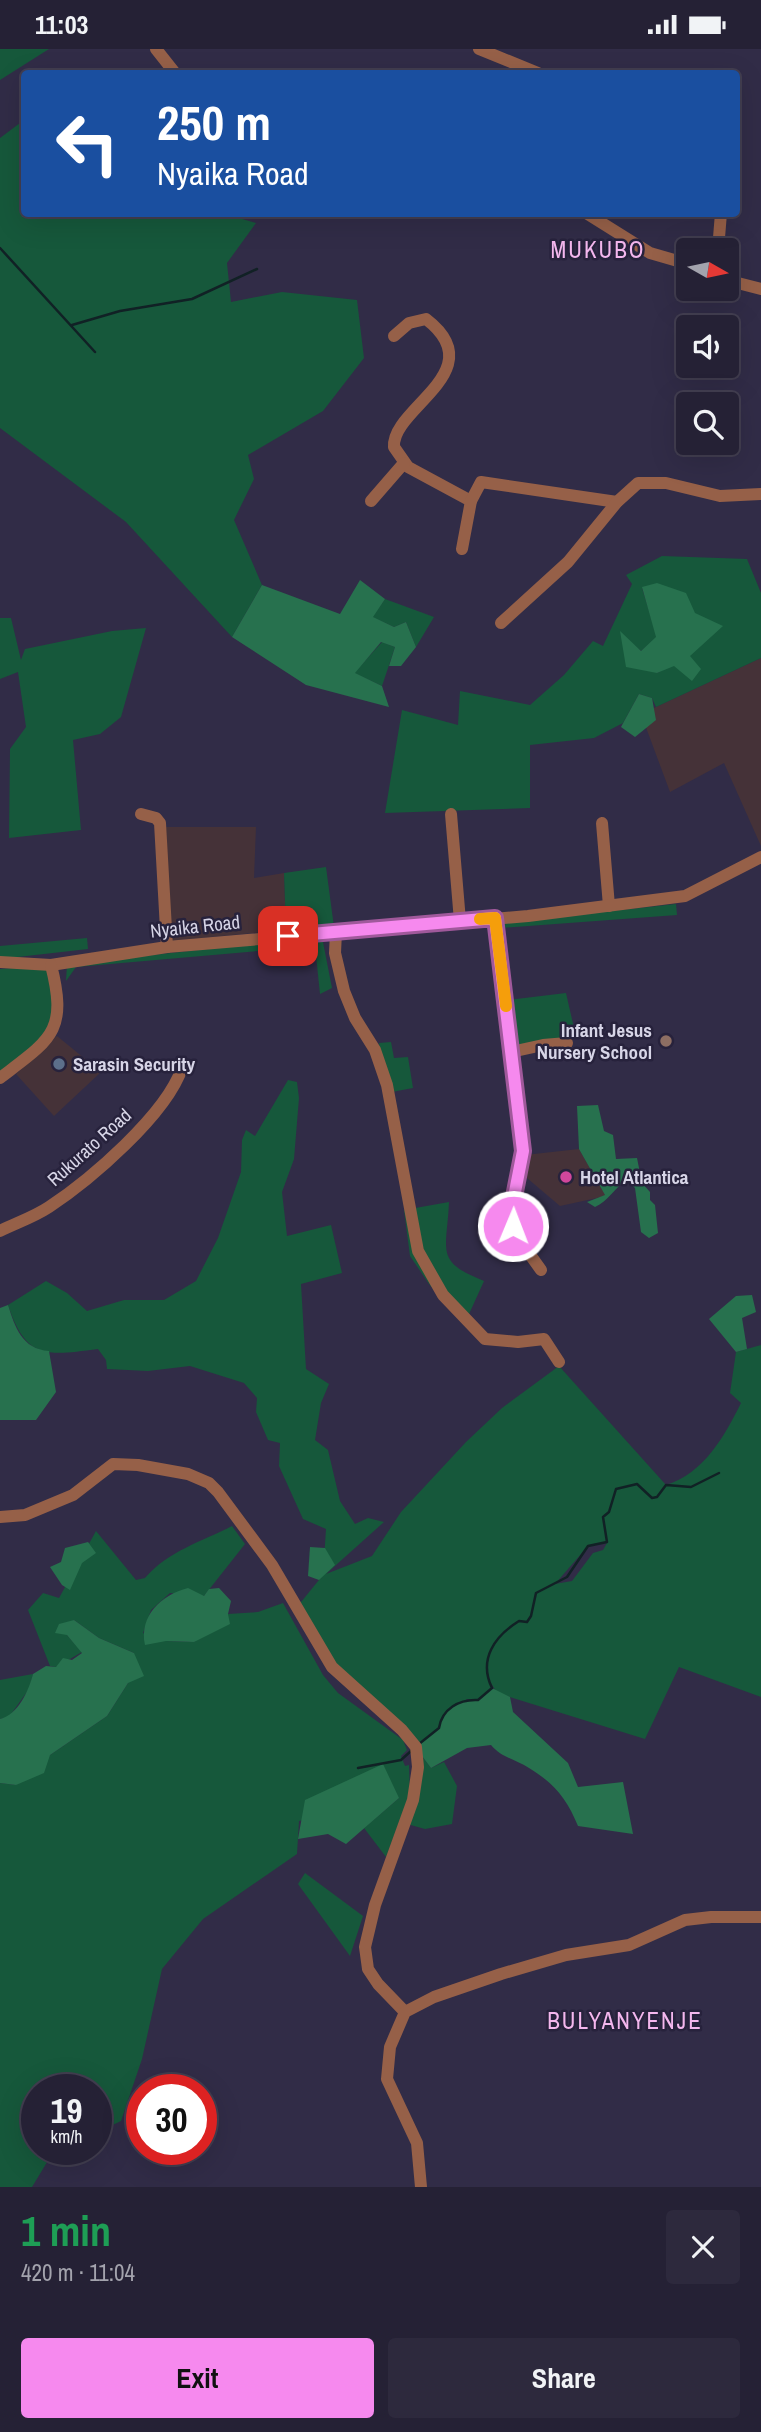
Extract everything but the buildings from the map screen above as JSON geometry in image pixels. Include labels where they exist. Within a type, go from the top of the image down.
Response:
[{"type":"street","points":[[156,49],[173,70]]},
{"type":"street","points":[[478,49],[530,70]]},
{"type":"street","points":[[592,217],[650,253],[676,261]]},
{"type":"street","points":[[719,238],[721,217]]},
{"type":"street","points":[[739,283],[761,289]]},
{"type":"street","points":[[394,336],[409,323],[426,319],[442,337],[449,358],[444,375],[395,437],[394,447],[404,463],[471,501]]},
{"type":"street","points":[[371,501],[404,463]]},
{"type":"street","points":[[462,549],[471,501],[481,482],[489,481],[617,502]]},
{"type":"street","points":[[501,623],[568,562],[617,502],[638,483],[690,487],[720,496],[761,493]]},
{"type":"street","points":[[141,814],[156,818],[160,823],[167,947]]},
{"type":"street","points":[[451,814],[460,921]]},
{"type":"street","points":[[602,823],[609,906]]},
{"type":"street","name":"Nyaika Road","points":[[0,962],[51,965],[167,947],[495,918],[685,896],[761,857]]},
{"type":"street","points":[[495,918],[523,1151],[512,1217],[516,1234],[541,1270]]},
{"type":"street","points":[[336,932],[339,975],[349,1005],[375,1050],[384,1074],[403,1161],[412,1229],[418,1251],[432,1279],[468,1324],[485,1339],[518,1342],[544,1339],[559,1362]]},
{"type":"street","points":[[0,1078],[52,1032],[59,1015],[60,998],[51,965]]},
{"type":"street","points":[[511,1052],[567,1043]]},
{"type":"street","name":"Rukurato Road","points":[[0,1231],[47,1209],[83,1182],[165,1101],[182,1068]]},
{"type":"street","points":[[0,1517],[25,1515],[73,1495],[113,1464],[138,1465],[188,1474],[209,1483],[218,1492],[272,1565],[332,1667],[402,1730],[416,1747],[418,1767],[413,1800],[375,1905],[365,1947],[368,1969],[378,1984],[405,2012]]},
{"type":"street","points":[[421,2187],[417,2143],[387,2079],[390,2047],[405,2012],[434,1997],[501,1974],[566,1955],[629,1945],[685,1920],[761,1917]]},
{"type":"shaded area","points":[[761,658],[761,846],[724,763],[670,792],[641,714]]},
{"type":"shaded area","points":[[166,827],[256,827],[254,878],[284,873],[286,930],[169,941]]},
{"type":"shaded area","points":[[57,1036],[101,1072],[54,1116],[16,1074]]},
{"type":"shaded area","points":[[579,1149],[606,1196],[560,1206],[527,1178],[523,1165],[525,1155]]},
{"type":"green space","points":[[0,49],[49,49],[0,80]]},
{"type":"green space","points":[[21,122],[21,217],[235,217],[256,223],[227,263],[231,302],[282,292],[357,300],[364,358],[323,411],[248,455],[254,479],[234,520],[262,585],[232,637],[126,522],[0,428],[0,138]]},
{"type":"green space","points":[[662,556],[747,559],[761,593],[761,658],[656,707],[652,698],[639,694],[623,723],[594,738],[530,745],[530,808],[385,813],[402,710],[458,725],[460,691],[530,705],[564,675],[593,641],[603,646],[632,584],[626,575]],"holes":[[[642,588],[690,656],[657,673],[620,633],[641,651],[657,637]]]},
{"type":"green space","points":[[360,580],[385,599],[373,617],[394,627],[406,622],[416,647],[401,666],[389,666],[395,647],[381,642],[355,673],[382,686],[389,707],[306,685],[232,637],[262,585],[340,614]]},
{"type":"green space","points":[[657,583],[686,593],[695,613],[723,626],[690,656],[701,669],[692,681],[674,666],[657,673],[626,667],[620,631],[641,651],[656,637],[642,587]]},
{"type":"green space","points":[[385,599],[434,617],[416,647],[406,622],[394,627],[372,617]]},
{"type":"green space","points":[[0,618],[11,618],[21,660],[25,649],[112,631],[146,628],[121,717],[100,734],[73,740],[81,830],[9,838],[10,749],[26,727],[18,672],[0,679]]},
{"type":"green space","points":[[382,642],[395,647],[382,686],[354,673]]},
{"type":"green space","points":[[639,694],[652,698],[656,720],[635,737],[621,727]]},
{"type":"green space","points":[[326,867],[334,927],[286,930],[284,873]]},
{"type":"green space","points":[[676,904],[677,915],[501,928],[501,923]]},
{"type":"green space","points":[[322,937],[332,988],[320,994],[315,946],[76,967],[66,981],[67,964]]},
{"type":"green space","points":[[87,938],[88,949],[0,959],[0,946]]},
{"type":"green space","points":[[54,965],[57,1018],[22,1059],[0,1073],[0,969]]},
{"type":"green space","points":[[566,993],[574,1028],[564,1041],[513,1049],[507,1000]]},
{"type":"green space","points":[[391,1042],[394,1058],[408,1057],[413,1088],[392,1092],[394,1134],[379,1043]]},
{"type":"green space","points":[[288,1080],[297,1082],[299,1098],[294,1159],[282,1192],[287,1236],[331,1225],[342,1273],[301,1284],[306,1369],[329,1384],[321,1403],[315,1440],[328,1450],[340,1501],[355,1524],[368,1518],[384,1522],[326,1574],[372,1556],[401,1512],[466,1442],[502,1408],[559,1366],[666,1485],[679,1479],[702,1463],[720,1441],[741,1403],[730,1393],[736,1352],[761,1345],[761,1697],[679,1667],[645,1739],[497,1693],[491,1683],[492,1688],[478,1700],[467,1699],[441,1718],[439,1728],[419,1744],[356,1693],[297,1607],[323,1575],[326,1529],[303,1519],[279,1466],[280,1443],[268,1440],[256,1412],[257,1398],[244,1383],[190,1366],[148,1371],[107,1369],[106,1360],[98,1349],[51,1352],[40,1350],[22,1336],[8,1305],[46,1281],[67,1293],[87,1311],[124,1300],[164,1300],[196,1281],[218,1238],[241,1172],[242,1140],[246,1130],[255,1136]],"holes":[[[607,1543],[603,1550],[593,1553],[572,1581],[555,1584],[588,1546]]]},
{"type":"green space","points":[[598,1105],[604,1131],[613,1135],[616,1159],[637,1158],[642,1183],[650,1192],[650,1200],[655,1205],[658,1233],[649,1238],[641,1232],[635,1188],[626,1180],[595,1207],[587,1202],[605,1195],[579,1149],[577,1106]]},
{"type":"green space","points":[[449,1202],[446,1243],[450,1260],[468,1274],[484,1281],[464,1325],[429,1284],[410,1256],[404,1210]]},
{"type":"green space","points":[[752,1295],[756,1312],[742,1318],[747,1349],[736,1352],[709,1319],[736,1296]]},
{"type":"green space","points":[[8,1305],[17,1329],[26,1341],[32,1346],[49,1351],[56,1392],[36,1420],[0,1420],[0,1308]]},
{"type":"green space","points":[[232,1526],[245,1544],[204,1596],[170,1593],[151,1610],[143,1633],[166,1641],[194,1642],[228,1614],[258,1612],[283,1603],[323,1675],[338,1693],[403,1740],[407,1750],[401,1756],[405,1766],[409,1765],[410,1793],[386,1857],[364,1828],[399,1798],[299,1821],[297,1854],[203,1919],[162,1969],[137,2074],[126,2074],[126,2106],[121,2121],[112,2125],[112,2074],[21,2074],[21,2165],[45,2165],[32,2187],[0,2187],[0,1783],[16,1785],[50,1755],[107,1716],[128,1683],[134,1653],[99,1638],[74,1620],[67,1635],[82,1652],[56,1667],[50,1666],[28,1610],[43,1593],[59,1598],[96,1531],[136,1580],[145,1578],[164,1561]]},
{"type":"green space","points":[[88,1542],[96,1553],[82,1563],[70,1590],[62,1585],[50,1567],[61,1562],[65,1548]]},
{"type":"green space","points":[[310,1547],[325,1548],[335,1565],[319,1580],[308,1576]]},
{"type":"green space","points":[[188,1588],[204,1596],[209,1589],[219,1588],[231,1601],[228,1614],[230,1624],[194,1642],[166,1641],[145,1645],[145,1625],[154,1608],[169,1596]]},
{"type":"green space","points":[[74,1620],[99,1638],[134,1653],[144,1676],[128,1683],[107,1716],[50,1755],[44,1773],[16,1785],[0,1783],[0,1719],[17,1707],[26,1694],[33,1674],[46,1666],[56,1667],[63,1658],[72,1660],[82,1653],[67,1635],[55,1633],[59,1624]]},
{"type":"green space","points":[[33,1674],[29,1689],[9,1717],[0,1719],[0,1680]]},
{"type":"green space","points":[[492,1688],[510,1697],[513,1712],[568,1763],[578,1787],[623,1782],[633,1834],[578,1826],[553,1786],[491,1745],[467,1748],[431,1768],[419,1752],[419,1744],[439,1728],[444,1715],[458,1703],[478,1700]]},
{"type":"green space","points":[[419,1752],[431,1768],[444,1762],[457,1786],[452,1824],[425,1829],[407,1824]]},
{"type":"green space","points":[[383,1764],[399,1798],[346,1844],[328,1834],[298,1839],[305,1800]]},
{"type":"green space","points":[[305,1873],[363,1916],[350,1956],[298,1884]]},
{"type":"waterway","points":[[0,248],[95,352]]},
{"type":"waterway","points":[[72,325],[120,311],[192,299],[257,269]]},
{"type":"waterway","points":[[419,1744],[439,1728],[444,1715],[458,1703],[478,1700],[492,1688],[487,1667],[491,1649],[510,1627],[519,1621],[527,1622],[536,1593],[567,1577],[588,1546],[607,1542],[603,1517],[609,1512],[616,1489],[637,1484],[652,1498],[657,1497],[666,1485],[691,1487],[719,1473]]},
{"type":"waterway","points":[[358,1768],[401,1760],[411,1751]]},
{"type":"slow traffic","points":[[480,919],[495,918],[498,927],[506,1006]]},
{"type":"place","name":"Infant Jesus Nursery School","points":[[666,1041]]},
{"type":"place","name":"Sarasin Security","points":[[59,1064]]},
{"type":"place","name":"Hotel Atlantica","points":[[566,1177]]},
{"type":"district","name":"MUKUBO","points":[[598,249]]},
{"type":"district","name":"BULYANYENJE","points":[[625,2020]]},
{"type":"route","points":[[288,936],[495,918],[523,1151],[513,1202],[513,1226]]}]
